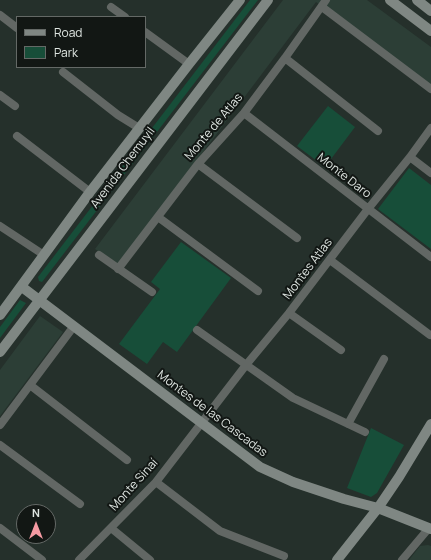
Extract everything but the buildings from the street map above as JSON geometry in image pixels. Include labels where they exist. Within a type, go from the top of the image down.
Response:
[{"type":"main road","name":"Avenida Chemuyil","points":[[0,352],[268,0]]},
{"type":"main road","points":[[390,0],[431,31]]},
{"type":"main road","points":[[417,0],[431,11]]},
{"type":"main road","name":"Avenida Chemuyil","points":[[0,315],[22,287],[90,192],[236,1]]},
{"type":"main road","name":"Montes de las Cascadas","points":[[22,287],[260,467],[293,482],[344,499],[378,508],[430,528]]},
{"type":"main road","points":[[337,560],[378,508],[399,477],[431,424]]},
{"type":"street","points":[[324,4],[431,89]]},
{"type":"street","name":"Monte de Atlas","points":[[118,269],[198,164],[244,113],[324,4]]},
{"type":"street","points":[[111,7],[123,16]]},
{"type":"street","points":[[0,15],[16,27]]},
{"type":"street","points":[[146,33],[188,64]]},
{"type":"street","points":[[285,58],[378,131]]},
{"type":"street","points":[[63,72],[118,115],[139,128]]},
{"type":"street","points":[[0,95],[15,106]]},
{"type":"street","name":"Monte Daro","points":[[244,113],[431,257]]},
{"type":"street","name":"Montes Atlas","points":[[202,423],[246,365],[290,313],[431,128]]},
{"type":"street","points":[[17,136],[90,192]]},
{"type":"street","points":[[410,157],[431,173]]},
{"type":"street","points":[[198,164],[297,238]]},
{"type":"street","points":[[158,217],[258,291]]},
{"type":"street","points":[[0,226],[44,255]]},
{"type":"street","points":[[99,255],[152,292]]},
{"type":"street","points":[[330,260],[430,335]]},
{"type":"street","points":[[290,313],[341,350]]},
{"type":"street","points":[[0,425],[74,326]]},
{"type":"street","points":[[197,330],[293,398],[365,432]]},
{"type":"street","points":[[348,424],[384,359]]},
{"type":"street","points":[[30,385],[126,460]]},
{"type":"street","name":"Monte Sinaí","points":[[79,560],[156,482],[202,423]]},
{"type":"street","points":[[0,445],[80,504]]},
{"type":"street","points":[[156,482],[220,531],[284,556]]},
{"type":"street","points":[[0,528],[42,560]]},
{"type":"street","points":[[111,528],[150,560]]},
{"type":"street","points":[[402,560],[430,528]]},
{"type":"shaded area","points":[[283,0],[367,0],[431,47],[431,85],[316,2],[118,265],[95,249]]},
{"type":"shaded area","points":[[40,316],[63,332],[0,416],[0,370]]},
{"type":"shaded area","points":[[420,546],[431,546],[431,560],[409,560]]},
{"type":"green space","points":[[250,0],[258,0],[42,282],[39,281],[38,277]]},
{"type":"green space","points":[[328,106],[355,127],[325,167],[297,146]]},
{"type":"green space","points":[[409,168],[431,185],[431,249],[378,209]]},
{"type":"green space","points":[[181,242],[231,278],[177,352],[163,342],[147,364],[119,344],[160,289],[151,282]]},
{"type":"green space","points":[[20,300],[26,303],[0,338],[0,327]]},
{"type":"green space","points":[[371,428],[404,445],[377,493],[371,497],[347,488]]}]
